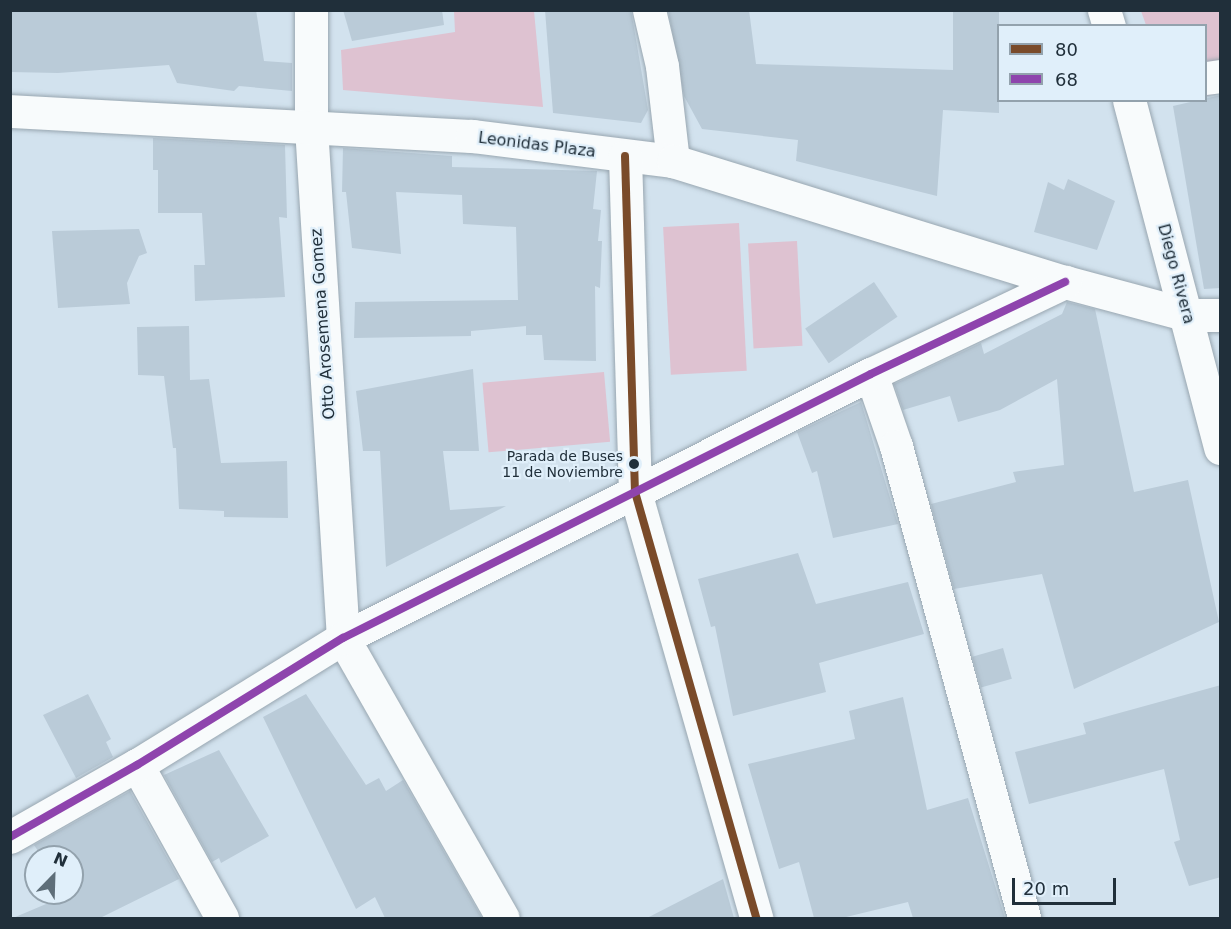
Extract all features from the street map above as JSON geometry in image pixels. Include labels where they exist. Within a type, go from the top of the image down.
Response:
[{"type":"street","name":"Otto Arosemena Gomez","points":[[311,10],[311,128],[342,638]]},
{"type":"street","points":[[649,10],[662,66],[673,161]]},
{"type":"street","name":"Diego Rivera","points":[[1130,102],[1188,315],[1221,448]]},
{"type":"street","name":"Leonidas Plaza","points":[[10,111],[472,136],[673,161],[1065,282],[1188,315],[1221,315]]},
{"type":"street","points":[[625,156],[635,492],[756,918]]},
{"type":"street","points":[[10,837],[137,765],[342,638],[871,374],[1065,282]]},
{"type":"street","points":[[871,374],[896,446],[1024,918]]},
{"type":"street","points":[[342,638],[503,918]]},
{"type":"street","points":[[137,765],[222,918]]},
{"type":"shaded area","points":[[454,11],[534,11],[543,107],[343,90],[341,50],[455,32]]},
{"type":"shaded area","points":[[1141,11],[1220,11],[1220,93],[1207,96],[1207,24],[1146,24]]},
{"type":"shaded area","points":[[739,223],[747,371],[671,375],[663,227]]},
{"type":"shaded area","points":[[797,241],[802,346],[754,348],[748,244]]},
{"type":"shaded area","points":[[604,372],[610,442],[489,452],[482,383]]},
{"type":"building","points":[[10,10],[256,10],[264,61],[292,63],[292,91],[239,86],[234,91],[177,83],[169,65],[58,73],[10,72]]},
{"type":"building","points":[[343,10],[442,10],[444,25],[352,41]]},
{"type":"building","points":[[545,10],[631,10],[648,110],[641,123],[553,113]]},
{"type":"building","points":[[668,10],[749,10],[756,64],[953,70],[953,10],[999,10],[997,102],[999,102],[999,113],[943,110],[937,196],[796,161],[798,140],[702,129],[684,96]]},
{"type":"building","points":[[1221,95],[1221,288],[1204,289],[1173,106],[1190,102],[1207,102],[1207,98]]},
{"type":"building","points":[[153,138],[285,145],[287,218],[279,217],[285,297],[195,301],[194,265],[205,265],[202,213],[158,213],[158,170],[153,170]]},
{"type":"building","points":[[343,148],[452,156],[452,167],[597,171],[593,209],[601,210],[598,241],[602,241],[600,288],[595,286],[596,361],[544,360],[542,335],[526,335],[526,326],[471,331],[471,336],[354,338],[355,302],[518,300],[516,227],[463,224],[462,195],[396,192],[401,254],[352,248],[346,192],[342,192]]},
{"type":"building","points":[[1068,179],[1115,201],[1097,250],[1034,232],[1048,182],[1064,190]]},
{"type":"building","points":[[139,229],[147,253],[139,256],[127,283],[130,304],[58,308],[52,231]]},
{"type":"building","points":[[874,282],[897,317],[829,363],[805,328]]},
{"type":"building","points":[[1067,302],[1095,309],[1134,492],[1188,480],[1219,622],[1074,689],[1042,574],[954,589],[931,504],[1016,482],[1013,472],[1064,465],[1057,379],[1000,410],[958,422],[950,396],[903,410],[894,384],[981,343],[984,354],[1062,314]]},
{"type":"building","points":[[189,326],[190,380],[209,379],[221,463],[287,461],[288,518],[224,517],[224,511],[179,509],[176,448],[173,448],[164,376],[138,375],[137,327]]},
{"type":"building","points":[[473,369],[479,451],[443,451],[450,510],[506,506],[386,567],[380,451],[363,451],[356,391]]},
{"type":"building","points":[[861,402],[898,524],[833,538],[817,471],[812,473],[797,432]]},
{"type":"building","points":[[798,553],[816,604],[908,582],[924,634],[819,663],[826,692],[733,716],[715,626],[711,627],[698,579]]},
{"type":"building","points":[[1003,648],[1012,679],[981,688],[972,657]]},
{"type":"building","points":[[1221,685],[1221,877],[1189,886],[1174,842],[1180,840],[1164,769],[1029,804],[1015,752],[1086,734],[1083,723]]},
{"type":"building","points":[[88,694],[111,739],[106,742],[113,757],[76,778],[43,715]]},
{"type":"building","points":[[306,694],[366,785],[379,778],[386,791],[403,780],[482,918],[385,918],[375,897],[356,909],[263,717]]},
{"type":"building","points":[[903,697],[927,810],[968,798],[1005,918],[913,918],[908,902],[842,918],[814,918],[799,862],[779,869],[748,764],[855,739],[849,711]]},
{"type":"building","points":[[219,750],[269,836],[221,863],[219,858],[212,862],[164,775]]},
{"type":"building","points":[[130,791],[179,879],[100,918],[13,918],[44,905],[84,905],[84,845],[34,845]]},
{"type":"building","points":[[723,879],[734,918],[647,918]]},
{"type":"transit line","name":"80","points":[[625,156],[635,492],[756,918]]},
{"type":"transit line","name":"68","points":[[10,837],[137,765],[343,638],[871,374],[1065,282]]},
{"type":"place","name":"Parada de Buses 11 de Noviembre","points":[[634,464]]}]
